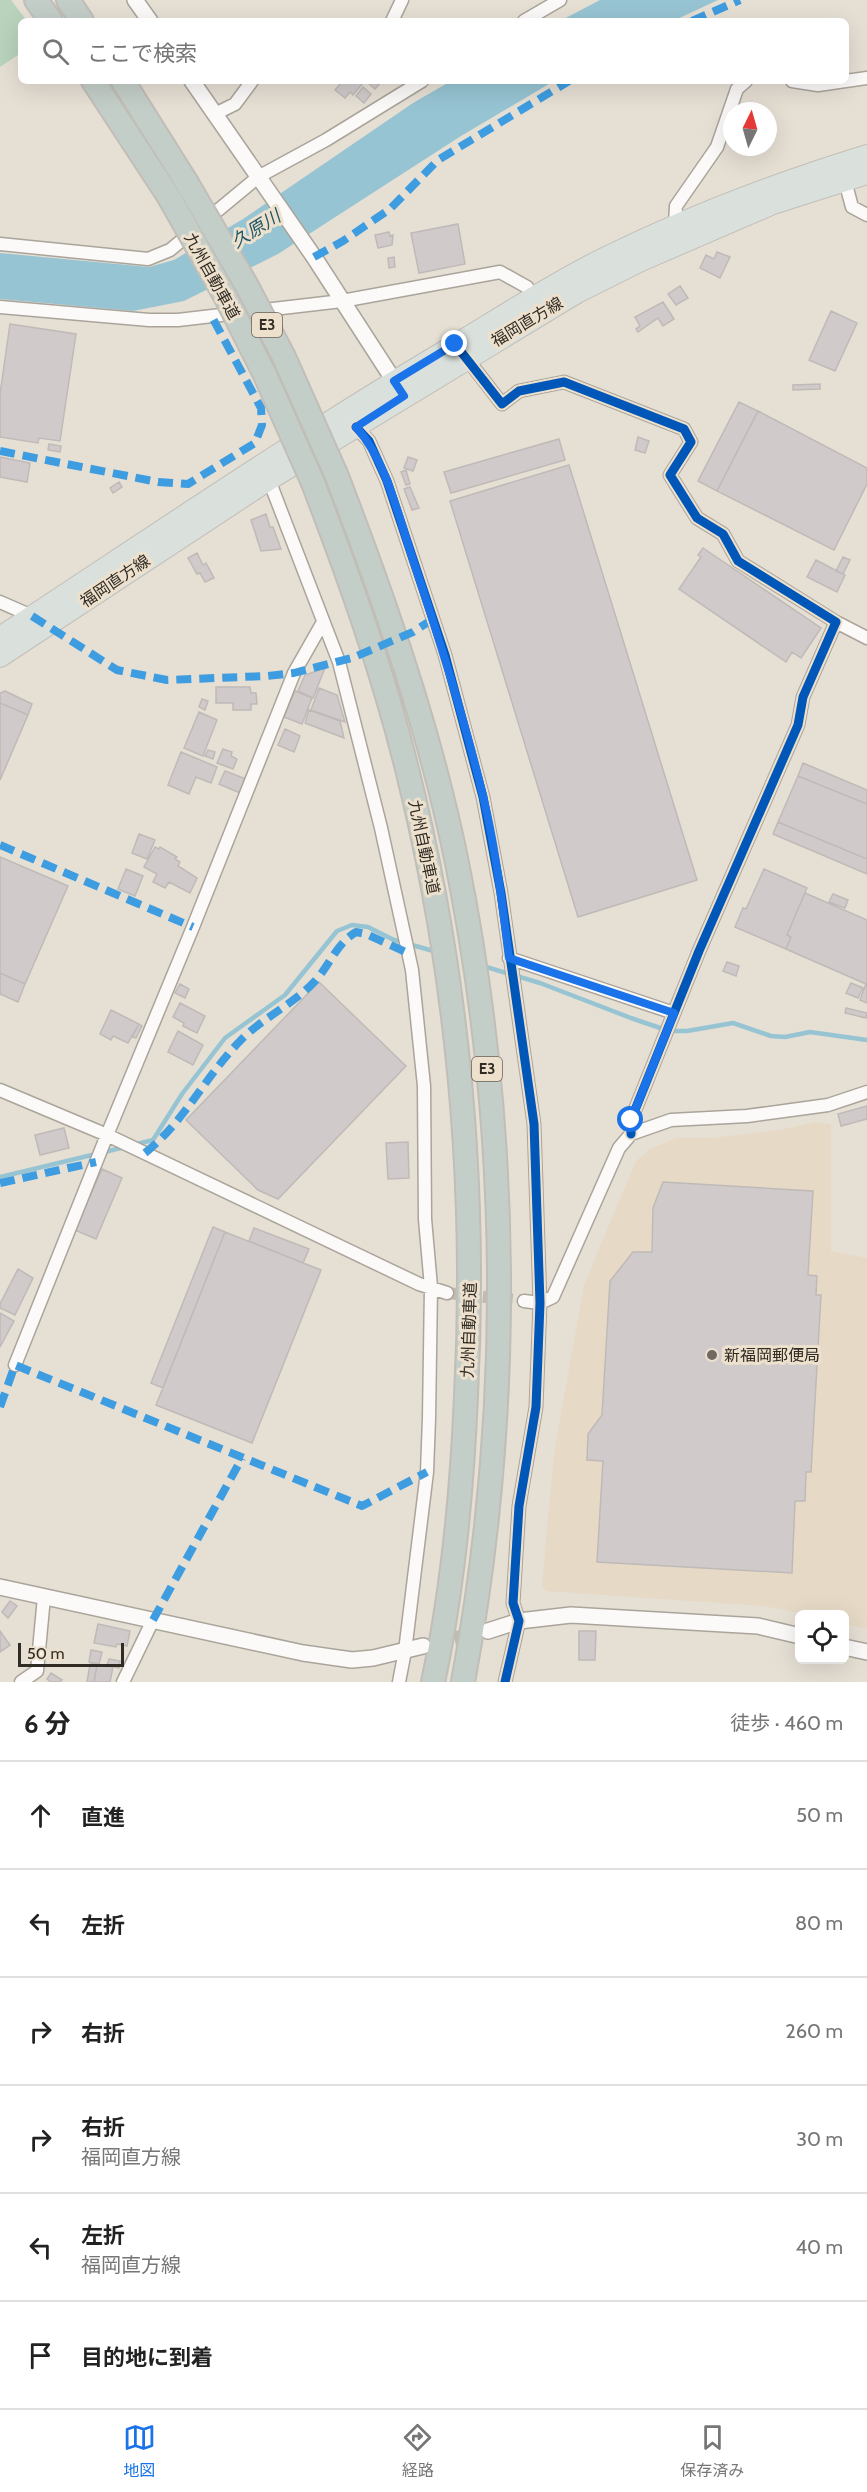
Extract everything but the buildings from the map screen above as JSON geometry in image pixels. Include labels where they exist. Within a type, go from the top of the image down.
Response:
[{"type":"highway","points":[[36,0],[49,18]]},
{"type":"highway","points":[[68,0],[80,18]]},
{"type":"highway","name":"九州自動車道","points":[[95,84],[169,197],[225,296],[265,375],[313,483],[362,619],[407,769],[442,940],[464,1115],[471,1258],[463,1466],[450,1579],[433,1682]]},
{"type":"highway","name":"九州自動車道","points":[[125,84],[187,183],[247,286],[284,357],[336,474],[388,613],[433,762],[456,861],[471,936],[484,1030],[497,1190],[498,1337],[492,1466],[479,1584],[464,1681]]},
{"type":"main road","name":"福岡直方線","points":[[461,351],[533,296],[601,260],[675,225],[804,175],[867,155]]},
{"type":"main road","name":"福岡直方線","points":[[0,637],[263,462],[399,389],[461,351],[641,261],[773,204],[867,174]]},
{"type":"main road","name":"福岡直方線","points":[[0,657],[269,480],[356,427],[399,389]]},
{"type":"street","points":[[135,0],[148,18]]},
{"type":"street","points":[[393,18],[402,0]]},
{"type":"street","points":[[529,18],[560,0]]},
{"type":"street","points":[[849,81],[867,78]]},
{"type":"street","points":[[194,84],[314,257],[399,389]]},
{"type":"street","points":[[215,114],[235,104],[250,84]]},
{"type":"street","points":[[0,244],[148,259],[170,250],[258,177],[326,140],[417,84]]},
{"type":"street","points":[[675,225],[676,206],[717,147],[737,89],[743,84]]},
{"type":"street","points":[[844,181],[852,207],[867,215]]},
{"type":"street","points":[[0,307],[178,321],[342,301],[500,272],[526,287],[533,296]]},
{"type":"street","points":[[461,351],[502,404],[519,391],[564,382],[684,429],[691,442],[670,475],[697,518],[723,534],[738,561],[836,622],[867,638]]},
{"type":"street","points":[[356,427],[369,441],[387,481],[445,655],[483,797],[501,893],[534,1124],[540,1303],[536,1407],[519,1506],[513,1603],[519,1621],[506,1682]]},
{"type":"street","points":[[269,480],[339,662],[381,828],[412,970],[424,1086],[425,1219],[431,1287],[427,1472],[405,1651],[399,1682]]},
{"type":"street","points":[[0,602],[32,616]]},
{"type":"street","points":[[15,1365],[294,673],[323,622]]},
{"type":"street","points":[[630,1134],[631,1120],[674,1013],[798,725],[804,697],[836,622]]},
{"type":"street","points":[[509,958],[674,1013]]},
{"type":"street","points":[[0,1090],[107,1135],[419,1284],[447,1293]]},
{"type":"street","points":[[524,1301],[540,1303],[553,1297],[619,1148],[630,1134],[671,1120],[747,1116],[828,1105],[867,1092]]},
{"type":"street","points":[[0,1587],[303,1653],[352,1660],[423,1646]]},
{"type":"street","points":[[21,1682],[37,1671],[44,1597]]},
{"type":"street","points":[[488,1631],[519,1621],[571,1615],[758,1626],[795,1635]]},
{"type":"street","points":[[123,1682],[153,1620]]},
{"type":"street","points":[[849,1648],[867,1652]]},
{"type":"shaded area","points":[[815,1122],[831,1124],[831,1251],[867,1258],[867,1629],[849,1625],[849,1610],[795,1610],[795,1612],[764,1606],[546,1591],[542,1585],[554,1453],[584,1285],[636,1161],[652,1148],[677,1138],[710,1138],[781,1130]]},
{"type":"green space","points":[[0,0],[11,0],[25,18],[18,18],[18,55],[0,67]]},
{"type":"water","points":[[600,0],[718,0],[679,18],[566,18]]},
{"type":"water","name":"久原川","points":[[446,84],[549,84],[461,136],[278,254],[184,301],[133,311],[0,299],[0,253],[149,267],[174,260],[243,219],[413,103]]},
{"type":"waterway","points":[[133,1145],[153,1140],[182,1094],[225,1038],[285,995],[337,931],[352,925],[368,927],[394,940],[437,952]]},
{"type":"waterway","points":[[483,966],[540,983],[669,1031],[687,1031],[733,1023],[771,1036],[785,1037],[810,1032],[867,1040]]},
{"type":"waterway","points":[[0,1177],[125,1147]]},
{"type":"tunnel","points":[[447,1293],[524,1301]]},
{"type":"tunnel","points":[[432,1644],[479,1633]]},
{"type":"marked path","points":[[699,18],[740,0]]},
{"type":"marked path","points":[[314,257],[343,241],[390,209],[438,160],[564,84]]},
{"type":"marked path","points":[[0,451],[158,482],[188,484],[255,443],[262,425],[261,408],[212,317]]},
{"type":"marked path","points":[[32,616],[117,670],[167,680],[294,673],[352,658],[413,632],[433,619]]},
{"type":"marked path","points":[[0,845],[193,927]]},
{"type":"marked path","points":[[145,1153],[159,1141],[183,1113],[240,1041],[307,989],[349,937],[356,932],[366,934],[408,953]]},
{"type":"marked path","points":[[0,1183],[96,1162]]},
{"type":"marked path","points":[[0,1407],[15,1365],[362,1506],[427,1472]]},
{"type":"marked path","points":[[153,1620],[242,1458]]},
{"type":"cycle path","points":[[455,344],[502,404],[519,391],[564,382],[684,429],[691,442],[670,475],[697,518],[723,534],[738,561],[836,622],[803,697],[798,725],[699,951],[631,1120],[631,1134]]},
{"type":"cycle path","points":[[356,427],[369,441],[387,481],[445,655],[483,797],[501,893],[534,1124],[540,1303],[536,1407],[519,1506],[513,1603],[519,1621],[505,1682]]},
{"type":"place","name":"新福岡郵便局","points":[[712,1355]]},
{"type":"route","points":[[455,344],[394,381],[404,396],[356,427],[369,441],[387,481],[445,655],[483,797],[501,893],[509,958],[674,1013],[631,1120]]}]
